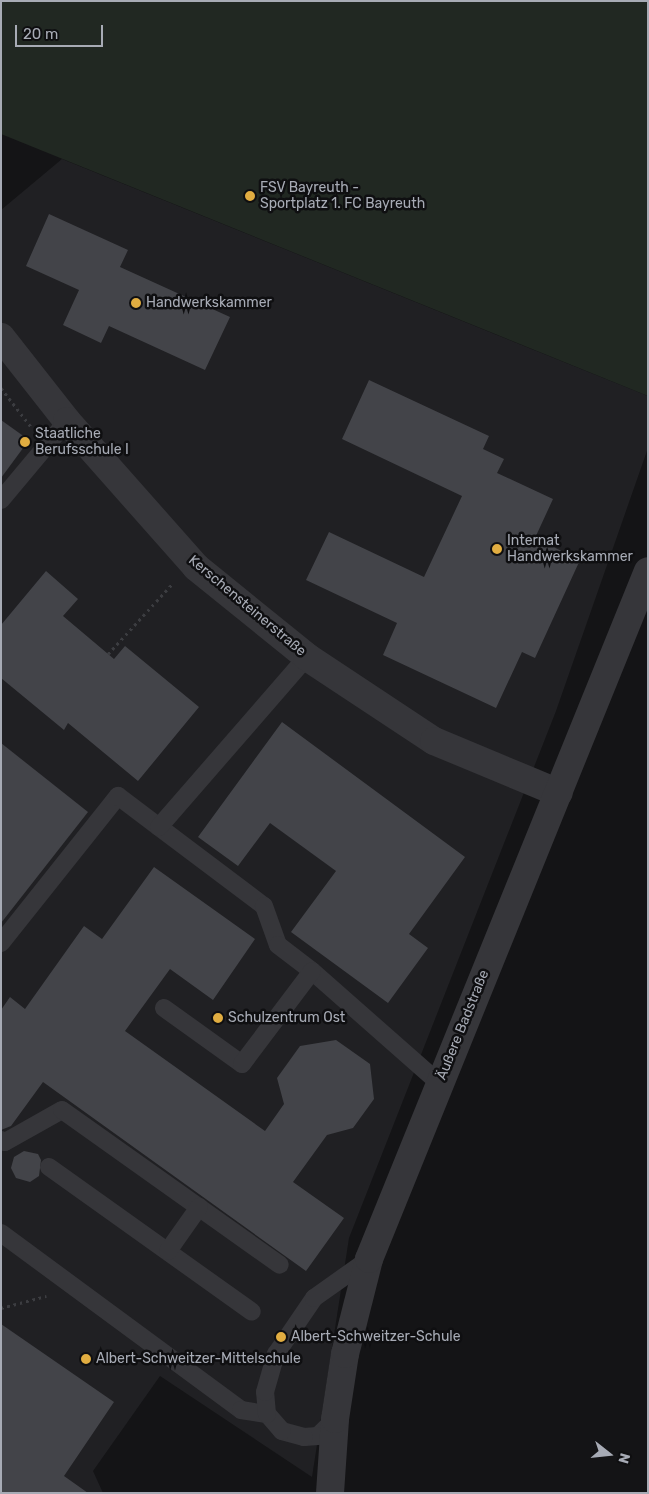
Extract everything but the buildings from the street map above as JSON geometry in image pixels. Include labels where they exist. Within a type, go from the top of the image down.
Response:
[{"type":"street","name":"Kerschensteinerstraße","points":[[1,337],[67,420],[192,562],[307,657],[434,741],[559,793]]},
{"type":"street","name":"Äußere Badstraße","points":[[330,1493],[335,1419],[345,1354],[369,1259],[648,571]]},
{"type":"lane","points":[[1,500],[67,420]]},
{"type":"lane","points":[[160,826],[307,657]]},
{"type":"lane","points":[[1,943],[118,796],[264,906],[278,945],[312,971],[440,1083]]},
{"type":"lane","points":[[164,1008],[242,1064],[312,971]]},
{"type":"lane","points":[[1,1140],[5,1142],[62,1110],[280,1266]]},
{"type":"lane","points":[[49,1166],[252,1312]]},
{"type":"lane","points":[[168,1251],[199,1208]]},
{"type":"lane","points":[[1,1233],[78,1287],[241,1410],[266,1414],[282,1431],[304,1437],[318,1436],[335,1419]]},
{"type":"lane","points":[[266,1414],[265,1392],[276,1354],[314,1298],[369,1259]]},
{"type":"path","points":[[1,388],[46,446]]},
{"type":"path","points":[[108,654],[192,562]]},
{"type":"path","points":[[1,1308],[78,1287]]},
{"type":"shaded area","points":[[1,1],[648,1],[648,396],[1,134]]},
{"type":"shaded area","name":"Schulzentrum Ost","points":[[62,159],[648,396],[648,448],[556,711],[349,1238],[312,1477],[160,1376],[93,1471],[103,1493],[1,1493],[1,210]]},
{"type":"place","name":"FSV Bayreuth - Sportplatz 1. FC Bayreuth","points":[[250,196]]},
{"type":"place","name":"Handwerkskammer","points":[[136,303]]},
{"type":"place","name":"Staatliche Berufsschule I","points":[[25,442]]},
{"type":"place","name":"Internat Handwerkskammer","points":[[497,549]]},
{"type":"place","name":"Schulzentrum Ost","points":[[218,1018]]},
{"type":"place","name":"Albert-Schweitzer-Schule","points":[[281,1337]]},
{"type":"place","name":"Albert-Schweitzer-Mittelschule","points":[[86,1359]]}]
